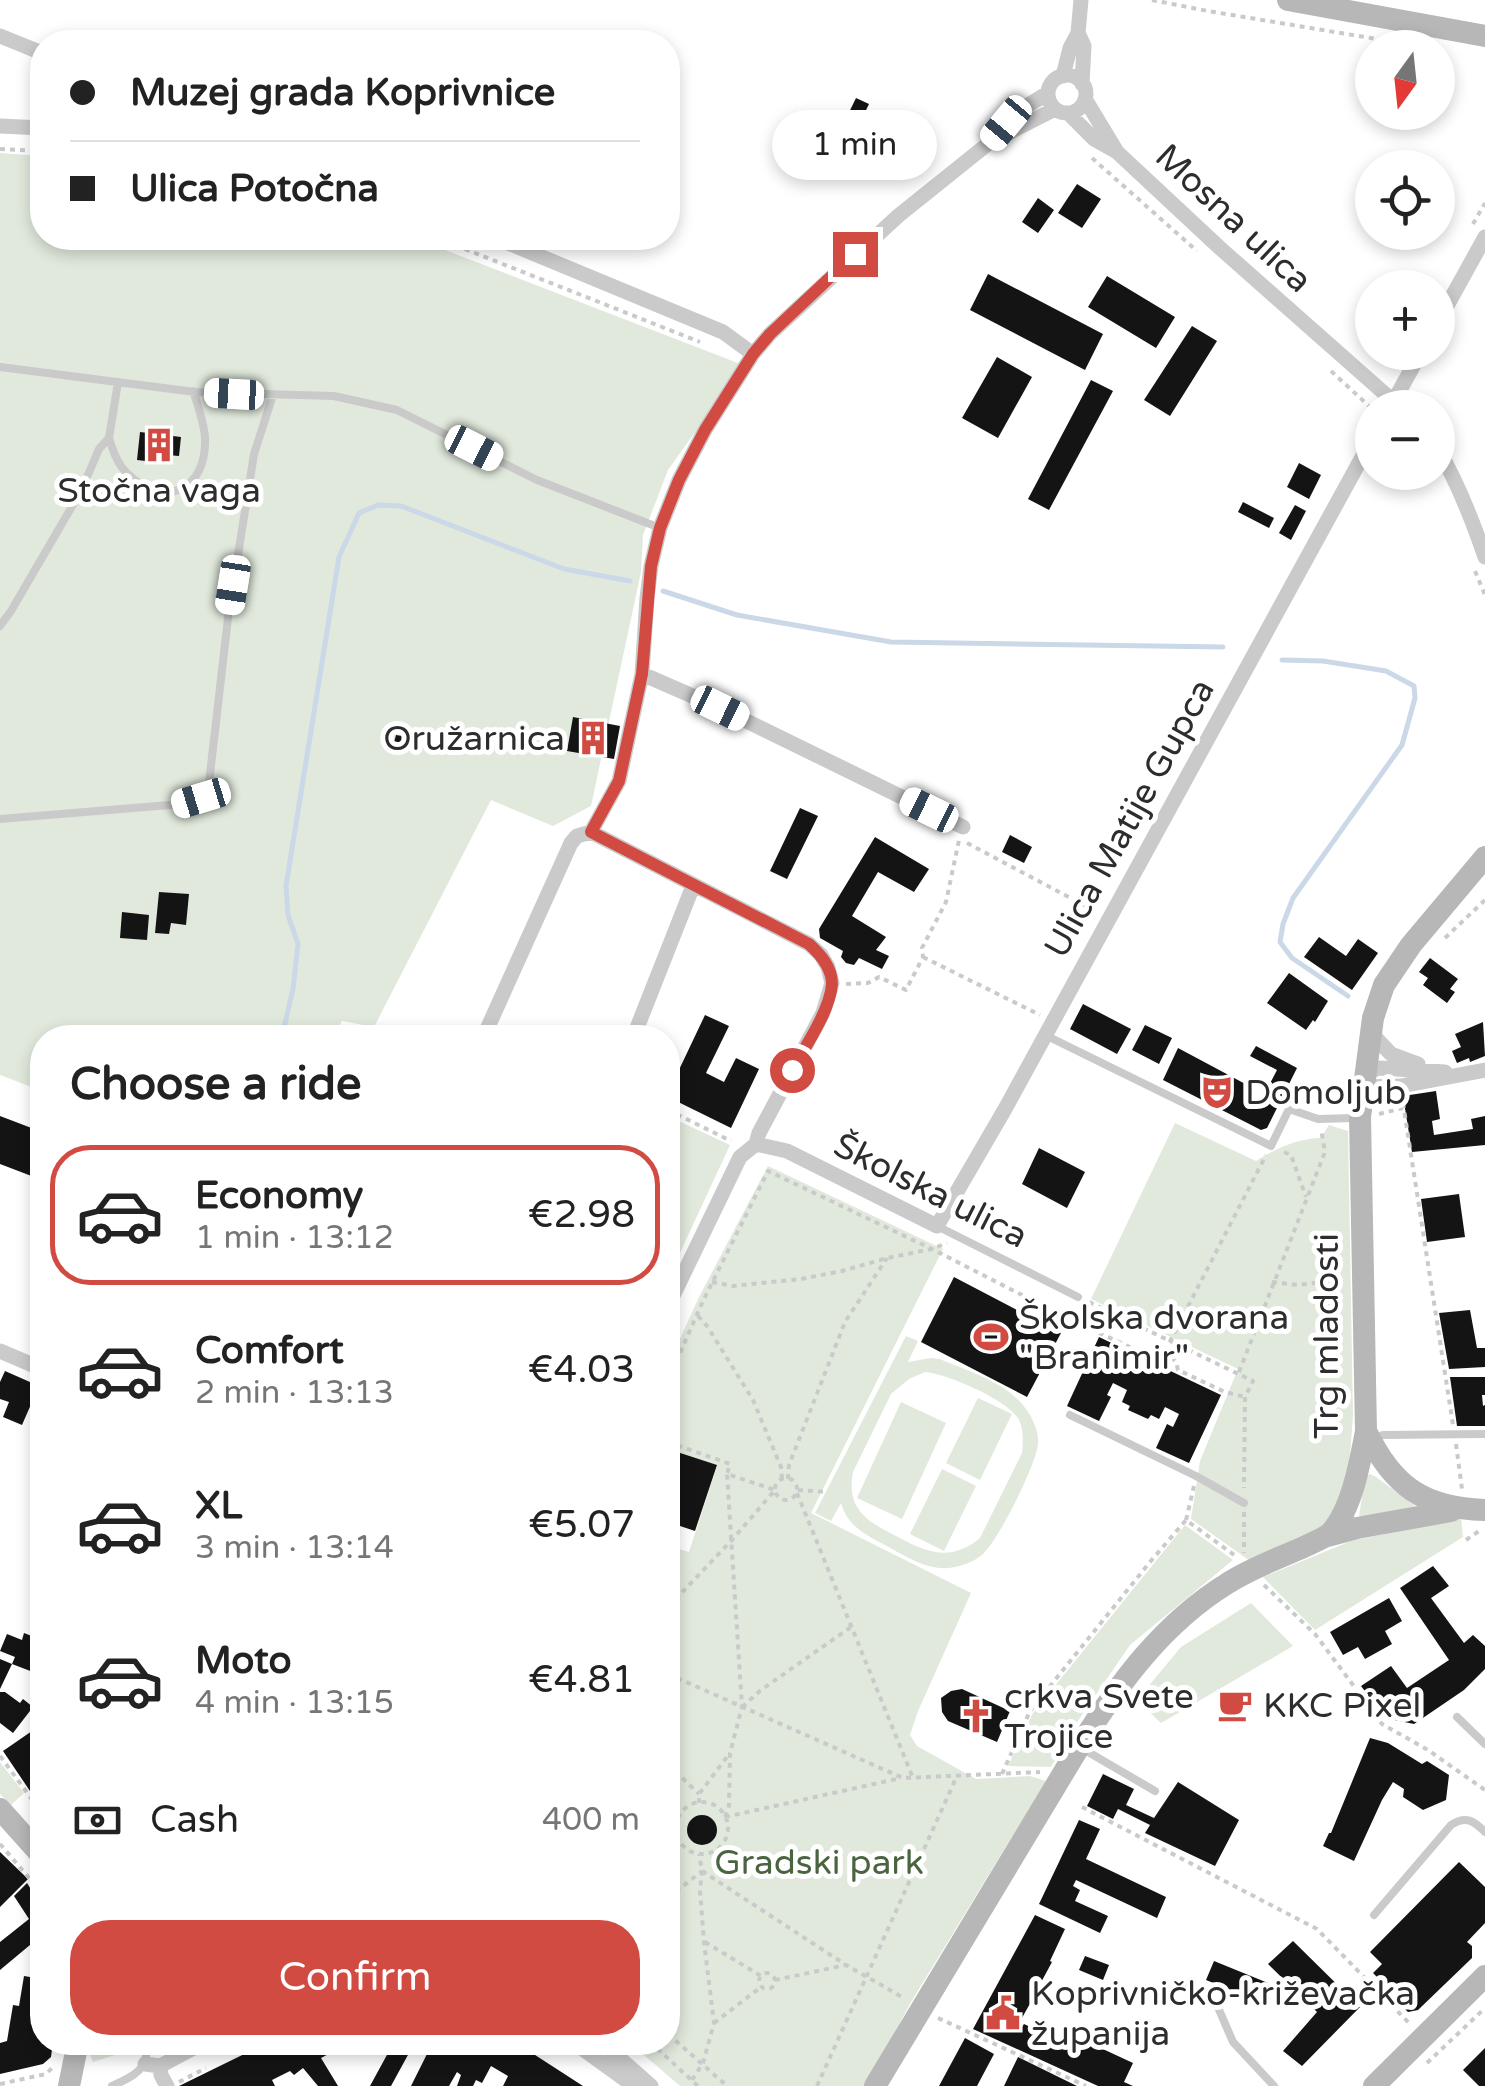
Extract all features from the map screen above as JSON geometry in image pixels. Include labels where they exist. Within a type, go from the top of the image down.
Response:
[{"type":"main road","points":[[1288,0],[1485,36]]},
{"type":"main road","name":"Trg mladosti","points":[[1327,1536],[1349,1497],[1368,1436],[1360,1117],[1371,1033],[1380,995],[1391,974],[1410,945],[1485,857]]},
{"type":"main road","points":[[1368,1436],[1389,1470],[1415,1493],[1441,1505],[1471,1505]]},
{"type":"main road","points":[[875,2086],[1052,1775],[1079,1746],[1150,1647],[1229,1582],[1327,1536],[1471,1505]]},
{"type":"main road","points":[[0,1809],[30,1843]]},
{"type":"main road","points":[[1374,2086],[1485,1976]]},
{"type":"main road","points":[[70,2086],[76,2055]]},
{"type":"street","points":[[1063,76],[1078,33],[1081,0]]},
{"type":"street","points":[[990,143],[1030,120],[1079,109],[1084,91],[1084,46],[1078,33]]},
{"type":"street","points":[[0,36],[30,48]]},
{"type":"street","points":[[1062,111],[1049,102],[1052,83],[1063,76],[1075,78],[1084,91]]},
{"type":"street","name":"Mosna ulica","points":[[1084,91],[1117,152]]},
{"type":"street","points":[[591,832],[619,781],[642,674],[647,598],[660,528],[705,430],[770,334],[898,216],[990,143],[1022,109],[1048,93]]},
{"type":"street","name":"Mosna ulica","points":[[1062,111],[1094,139],[1117,152],[1378,390]]},
{"type":"street","points":[[0,126],[30,127]]},
{"type":"street","points":[[1455,291],[1485,237]]},
{"type":"street","points":[[525,250],[723,332],[753,354]]},
{"type":"street","name":"Ulica Matije Gupca","points":[[937,1226],[1355,470]]},
{"type":"street","points":[[1455,479],[1479,521],[1485,557]]},
{"type":"street","points":[[642,674],[720,708],[961,833]]},
{"type":"street","points":[[489,1025],[571,843],[577,836],[591,832],[809,944],[821,955],[832,983],[823,1013],[756,1144],[740,1157],[680,1259]]},
{"type":"street","points":[[639,1025],[693,886]]},
{"type":"street","points":[[1371,1033],[1390,1054],[1436,1070]]},
{"type":"street","points":[[1365,1079],[1380,1068],[1459,1074]]},
{"type":"street","points":[[1365,1079],[1401,1086],[1485,1070]]},
{"type":"street","name":"Školska ulica","points":[[756,1144],[787,1152],[937,1226]]},
{"type":"street","points":[[0,1351],[30,1364]]},
{"type":"street","points":[[169,2086],[152,2065],[175,2055]]},
{"type":"street","points":[[591,2055],[634,2086]]},
{"type":"street","points":[[616,2055],[651,2086]]},
{"type":"lane","points":[[0,367],[193,392],[334,396],[397,410],[538,480],[660,528]]},
{"type":"lane","points":[[0,626],[81,491],[98,449],[108,438],[118,382]]},
{"type":"lane","points":[[108,438],[125,472],[150,489],[180,491],[190,486],[199,472],[205,435],[193,392]]},
{"type":"lane","points":[[0,820],[182,804],[201,798],[209,783],[228,618],[254,454],[273,395]]},
{"type":"lane","points":[[1048,1028],[1157,1090],[1271,1146],[1289,1109],[1318,1118],[1360,1117]]},
{"type":"lane","name":"Školska ulica","points":[[937,1226],[1078,1297]]},
{"type":"lane","points":[[1070,1415],[1244,1503]]},
{"type":"lane","points":[[1368,1436],[1485,1434]]},
{"type":"lane","points":[[1457,1717],[1485,1744]]},
{"type":"lane","points":[[1079,1746],[1155,1791]]},
{"type":"lane","points":[[1374,1915],[1457,1821],[1470,1819],[1485,1832]]},
{"type":"lane","points":[[1216,2005],[1233,2042],[1274,2086]]},
{"type":"lane","points":[[112,2086],[152,2065],[148,2055]]},
{"type":"path","points":[[1152,0],[1355,35]]},
{"type":"path","points":[[0,149],[30,150]]},
{"type":"path","points":[[468,250],[705,344]]},
{"type":"path","points":[[832,983],[868,983],[879,977],[906,990],[946,902],[961,833],[1095,911]]},
{"type":"path","points":[[1438,944],[1485,900]]},
{"type":"path","points":[[923,957],[1048,1028]]},
{"type":"path","points":[[1404,1108],[1454,1433],[1471,1505]]},
{"type":"path","points":[[680,1116],[736,1143]]},
{"type":"path","points":[[1239,1372],[1325,1152],[1318,1118]]},
{"type":"path","points":[[1165,1351],[1271,1146],[1290,1155],[1306,1197]]},
{"type":"path","points":[[680,1353],[768,1171],[1145,1354],[1165,1351],[1171,1354],[1178,1370],[1245,1397]]},
{"type":"path","points":[[712,1282],[734,1286],[801,1279],[932,1249]]},
{"type":"path","points":[[682,1593],[785,1479],[845,1322],[887,1258]]},
{"type":"path","points":[[1272,1282],[1298,1285],[1338,1280]]},
{"type":"path","points":[[1078,1297],[1253,1380],[1245,1397],[1245,1562],[1186,1520]]},
{"type":"path","points":[[697,1315],[753,1400],[785,1479]]},
{"type":"path","points":[[680,1446],[730,1464],[726,1474],[742,1707],[730,1753],[728,1830],[723,1843],[713,1852],[699,1854],[680,1844]]},
{"type":"path","points":[[726,1474],[775,1490],[785,1500],[792,1499],[797,1491]]},
{"type":"path","points":[[1002,1774],[1030,1711],[1186,1520],[1196,1476]]},
{"type":"path","points":[[785,1479],[795,1482],[913,1778]]},
{"type":"path","points":[[797,1491],[827,1492]]},
{"type":"path","points":[[1466,1540],[1485,1527]]},
{"type":"path","points":[[1258,1580],[1315,1634],[1382,1724],[1485,1790]]},
{"type":"path","points":[[742,1707],[851,1626]]},
{"type":"path","points":[[680,1679],[902,1778]]},
{"type":"path","points":[[699,1802],[699,1794],[730,1753]]},
{"type":"path","points":[[0,1756],[30,1797]]},
{"type":"path","points":[[817,2086],[958,1774]]},
{"type":"path","points":[[726,1817],[902,1778],[1052,1775]]},
{"type":"path","points":[[680,1776],[699,1794]]},
{"type":"path","points":[[680,1815],[686,1807],[699,1802],[712,1804],[726,1817]]},
{"type":"path","points":[[1082,1807],[1316,1929],[1414,2029]]},
{"type":"path","points":[[0,1844],[30,1879]]},
{"type":"path","points":[[692,2080],[702,2063],[714,2023],[699,1854]]},
{"type":"path","points":[[702,1871],[911,2002]]},
{"type":"path","points":[[680,1888],[702,1871]]},
{"type":"path","points":[[704,1942],[760,1976],[770,1974],[775,1980]]},
{"type":"path","points":[[775,1980],[846,1964]]},
{"type":"path","points":[[760,1976],[761,1988]]},
{"type":"path","points":[[714,2023],[761,1988],[771,1989],[775,1980]]},
{"type":"path","points":[[1448,2045],[1485,2008]]},
{"type":"path","points":[[930,2014],[1086,2086]]},
{"type":"path","points":[[680,2044],[727,2086]]},
{"type":"path","points":[[2,2084],[46,2074],[53,2067],[55,2055]]},
{"type":"path","points":[[664,2055],[698,2086]]},
{"type":"path","points":[[169,2086],[206,2068]]},
{"type":"green space","points":[[0,153],[30,155],[30,250],[445,250],[743,365],[668,470],[643,535],[641,572],[591,806],[553,826],[491,800],[375,1025],[342,1021],[340,1025],[30,1025],[30,1086],[0,1075]]},
{"type":"green space","points":[[680,1122],[730,1145],[680,1253]]},
{"type":"green space","points":[[1175,1123],[1256,1161],[1287,1145],[1321,1138],[1329,1125],[1348,1131],[1353,1415],[1344,1489],[1331,1515],[1315,1531],[1250,1561],[1191,1519],[1200,1461],[1238,1369],[1091,1299]]},
{"type":"green space","name":"Gradski park","points":[[768,1166],[943,1249],[811,1513],[971,1593],[918,1711],[910,1735],[917,1746],[976,1779],[1030,1776],[1046,1781],[911,2002],[866,2086],[680,2086],[644,2055],[680,2055],[680,1549],[689,1552],[717,1466],[680,1453],[680,1339]]},
{"type":"green space","points":[[906,1336],[918,1341],[908,1362],[940,1359],[990,1380],[1022,1404],[1035,1425],[1036,1454],[1016,1501],[990,1546],[967,1564],[939,1568],[914,1560],[857,1528],[841,1503],[831,1521],[815,1513]],"holes":[[[925,1372],[1003,1404],[1019,1420],[1023,1436],[1022,1453],[980,1538],[949,1552],[919,1547],[877,1526],[856,1505],[852,1485],[853,1472],[891,1394],[909,1379]]]},
{"type":"green space","points":[[978,1398],[1012,1414],[980,1480],[946,1463]]},
{"type":"green space","points":[[901,1402],[946,1423],[902,1519],[857,1498]]},
{"type":"green space","points":[[942,1469],[976,1486],[944,1551],[910,1534]]},
{"type":"green space","points":[[1370,1474],[1415,1506],[1359,1516],[1365,1477]]},
{"type":"green space","points":[[1461,1518],[1463,1537],[1315,1630],[1263,1577],[1351,1541]]},
{"type":"green space","points":[[1185,1525],[1233,1560],[1130,1645],[1051,1767],[1008,1766],[1033,1713]]},
{"type":"green space","points":[[1251,1603],[1293,1646],[1161,1723],[1140,1703],[1147,1688],[1181,1647]]},
{"type":"green space","points":[[0,1762],[24,1793],[11,1805],[0,1794]]},
{"type":"green space","points":[[90,2055],[115,2055],[93,2062]]},
{"type":"building","points":[[856,98],[869,104],[851,141],[838,135]]},
{"type":"building","points":[[1077,184],[1101,199],[1082,228],[1058,213]]},
{"type":"building","points":[[1038,198],[1054,210],[1038,233],[1022,222]]},
{"type":"building","points":[[988,274],[1103,334],[1085,370],[970,310]]},
{"type":"building","points":[[1107,276],[1175,317],[1156,348],[1088,307]]},
{"type":"building","points":[[1192,326],[1217,341],[1170,416],[1144,400]]},
{"type":"building","points":[[997,357],[1032,377],[998,438],[962,418]]},
{"type":"building","points":[[1091,380],[1113,391],[1049,510],[1028,499]]},
{"type":"building","name":"Stočna vaga","points":[[140,432],[181,437],[179,456],[155,454],[154,462],[137,460]]},
{"type":"building","points":[[1299,463],[1321,475],[1309,499],[1287,487]]},
{"type":"building","points":[[1243,502],[1274,518],[1269,528],[1238,512]]},
{"type":"building","points":[[1295,505],[1306,511],[1291,540],[1279,533]]},
{"type":"building","name":"Oružarnica","points":[[573,717],[620,726],[614,759],[567,751]]},
{"type":"building","points":[[396,735],[408,737],[405,749],[393,746]]},
{"type":"building","points":[[800,808],[818,816],[787,879],[770,871]]},
{"type":"building","points":[[1010,835],[1032,847],[1024,863],[1002,852]]},
{"type":"building","points":[[875,837],[929,869],[914,892],[878,872],[852,916],[886,937],[876,950],[889,956],[882,969],[859,958],[854,965],[846,963],[841,957],[843,951],[820,938],[819,929]]},
{"type":"building","points":[[159,892],[189,894],[186,925],[171,923],[169,934],[155,933]]},
{"type":"building","points":[[122,912],[149,915],[147,940],[120,938]]},
{"type":"building","points":[[1319,937],[1346,956],[1358,939],[1378,953],[1352,990],[1304,957]]},
{"type":"building","points":[[1430,958],[1458,979],[1450,989],[1455,992],[1447,1003],[1423,985],[1428,978],[1419,972]]},
{"type":"building","points":[[1289,973],[1328,1001],[1306,1030],[1267,1003]]},
{"type":"building","points":[[1083,1004],[1131,1029],[1117,1054],[1070,1029]]},
{"type":"building","points":[[705,1015],[729,1026],[706,1073],[724,1082],[736,1058],[759,1069],[731,1128],[680,1103],[680,1068]]},
{"type":"building","points":[[1483,1022],[1485,1056],[1457,1063],[1452,1051],[1461,1047],[1455,1034]]},
{"type":"building","points":[[1145,1025],[1172,1038],[1159,1064],[1132,1050]]},
{"type":"building","name":"Domoljub","points":[[1256,1046],[1297,1068],[1267,1128],[1261,1130],[1163,1080],[1178,1048],[1251,1087],[1246,1096],[1260,1103],[1277,1070],[1250,1056]]},
{"type":"building","points":[[1436,1091],[1440,1119],[1432,1121],[1434,1135],[1473,1129],[1471,1119],[1485,1116],[1485,1145],[1412,1152],[1403,1096]]},
{"type":"building","points":[[0,1116],[30,1127],[30,1175],[0,1164]]},
{"type":"building","points":[[1039,1148],[1085,1172],[1067,1208],[1022,1184]]},
{"type":"building","points":[[1459,1194],[1465,1237],[1427,1242],[1421,1199]]},
{"type":"building","name":"Školska dvorana \"Branimir\"","points":[[954,1277],[1061,1333],[1027,1397],[921,1342]]},
{"type":"building","points":[[1470,1310],[1477,1348],[1485,1348],[1485,1367],[1449,1369],[1439,1313]]},
{"type":"building","points":[[1099,1337],[1221,1395],[1189,1463],[1156,1448],[1167,1424],[1173,1427],[1179,1414],[1165,1407],[1159,1419],[1151,1415],[1148,1419],[1128,1410],[1130,1406],[1122,1402],[1127,1390],[1113,1383],[1099,1421],[1067,1406]]},
{"type":"building","points":[[5,1371],[30,1382],[30,1407],[22,1425],[3,1417],[9,1402],[0,1399]]},
{"type":"building","points":[[1450,1377],[1485,1377],[1485,1426],[1457,1426]]},
{"type":"building","points":[[680,1453],[717,1465],[695,1531],[680,1526]]},
{"type":"building","points":[[1433,1566],[1449,1586],[1431,1598],[1464,1643],[1473,1635],[1485,1646],[1485,1669],[1464,1690],[1414,1724],[1385,1718],[1361,1686],[1391,1666],[1407,1688],[1449,1660],[1400,1588]]},
{"type":"building","points":[[1389,1598],[1402,1621],[1385,1631],[1392,1644],[1365,1659],[1358,1647],[1343,1655],[1330,1632]]},
{"type":"building","points":[[24,1633],[30,1635],[30,1671],[12,1664],[15,1657],[0,1651],[7,1634],[22,1640]]},
{"type":"building","points":[[0,1659],[12,1664],[0,1689]]},
{"type":"building","name":"crkva Svete Trojice","points":[[962,1689],[1010,1711],[997,1742],[948,1721],[942,1712],[941,1698]]},
{"type":"building","points":[[0,1692],[30,1705],[30,1711],[13,1733],[0,1723]]},
{"type":"building","points":[[30,1732],[30,1791],[3,1751]]},
{"type":"building","points":[[1370,1738],[1388,1743],[1422,1764],[1427,1761],[1449,1775],[1446,1800],[1423,1810],[1403,1797],[1404,1789],[1393,1782],[1354,1861],[1323,1846]]},
{"type":"building","points":[[1103,1774],[1134,1789],[1126,1805],[1154,1818],[1178,1782],[1239,1820],[1215,1866],[1145,1833],[1150,1825],[1118,1809],[1113,1819],[1087,1806]]},
{"type":"building","points":[[702,1815],[716,1824],[717,1830],[708,1844],[702,1845],[688,1836],[687,1830],[696,1816]]},
{"type":"building","points":[[1079,1820],[1100,1829],[1086,1859],[1166,1897],[1157,1918],[1076,1880],[1073,1886],[1080,1890],[1075,1901],[1108,1916],[1100,1933],[1039,1904]]},
{"type":"building","points":[[0,1852],[28,1879],[0,1907]]},
{"type":"building","points":[[1459,1862],[1485,1887],[1485,1923],[1467,1942],[1472,1946],[1472,1958],[1418,2010],[1408,2012],[1373,1973],[1382,1964],[1370,1952]]},
{"type":"building","points":[[27,1883],[30,1888],[30,1945],[0,1970],[0,1942],[29,1919],[14,1896]]},
{"type":"building","points":[[1035,1915],[1065,1929],[1038,1988],[1042,1991],[1018,2025],[1024,2024],[1072,2047],[1077,2037],[1133,2063],[1124,2082],[1133,2086],[1098,2086],[973,2029]]},
{"type":"building","points":[[1293,1941],[1360,2007],[1302,2066],[1283,2051],[1317,2012],[1268,1964]]},
{"type":"building","points":[[1085,1956],[1109,1965],[1103,1980],[1079,1970]]},
{"type":"building","points":[[1214,1961],[1268,1983],[1260,2002],[1206,1980]]},
{"type":"building","points":[[24,1976],[30,1977],[30,2055],[51,2057],[43,2064],[0,2074],[0,2043],[7,2041],[13,2005],[19,2006]]},
{"type":"building","points":[[965,2038],[994,2054],[977,2086],[939,2086]]},
{"type":"building","points":[[1485,2048],[1485,2086],[1479,2086],[1463,2070]]},
{"type":"building","points":[[242,2055],[327,2055],[321,2058],[338,2086],[318,2086],[303,2068],[294,2075],[290,2071],[272,2080],[275,2086],[179,2086]]},
{"type":"building","points":[[387,2055],[408,2055],[391,2086],[370,2086]]},
{"type":"building","points":[[426,2055],[535,2055],[583,2086],[503,2086],[508,2076],[491,2066],[482,2083],[476,2080],[473,2086],[457,2086],[461,2075],[457,2072],[449,2086],[411,2086]]},
{"type":"building","points":[[1018,2057],[1077,2086],[1004,2086]]},
{"type":"waterway","points":[[285,1025],[298,944],[288,915],[286,886],[339,557],[359,513],[378,505],[401,506],[564,569],[630,581]]},
{"type":"waterway","points":[[663,591],[737,615],[891,642],[1223,647]]},
{"type":"waterway","points":[[1282,660],[1323,661],[1386,671],[1414,686],[1415,698],[1402,745],[1293,898],[1283,924],[1280,942],[1292,958],[1348,996]]},
{"type":"place","name":"Stočna vaga","points":[[159,445]]},
{"type":"place","name":"Oružarnica","points":[[593,738]]},
{"type":"place","name":"Domoljub","points":[[1217,1092]]},
{"type":"place","name":"Školska dvorana \"Branimir\"","points":[[991,1337]]},
{"type":"place","name":"KKC Pixel","points":[[1235,1705]]},
{"type":"place","name":"crkva Svete Trojice","points":[[976,1716]]},
{"type":"place","name":"Koprivničko-križevačka županija","points":[[1003,2013]]},
{"type":"route","points":[[792,1070],[823,1013],[832,983],[821,955],[809,944],[591,832],[619,781],[642,674],[651,566],[660,528],[679,480],[753,354],[855,254]]}]
